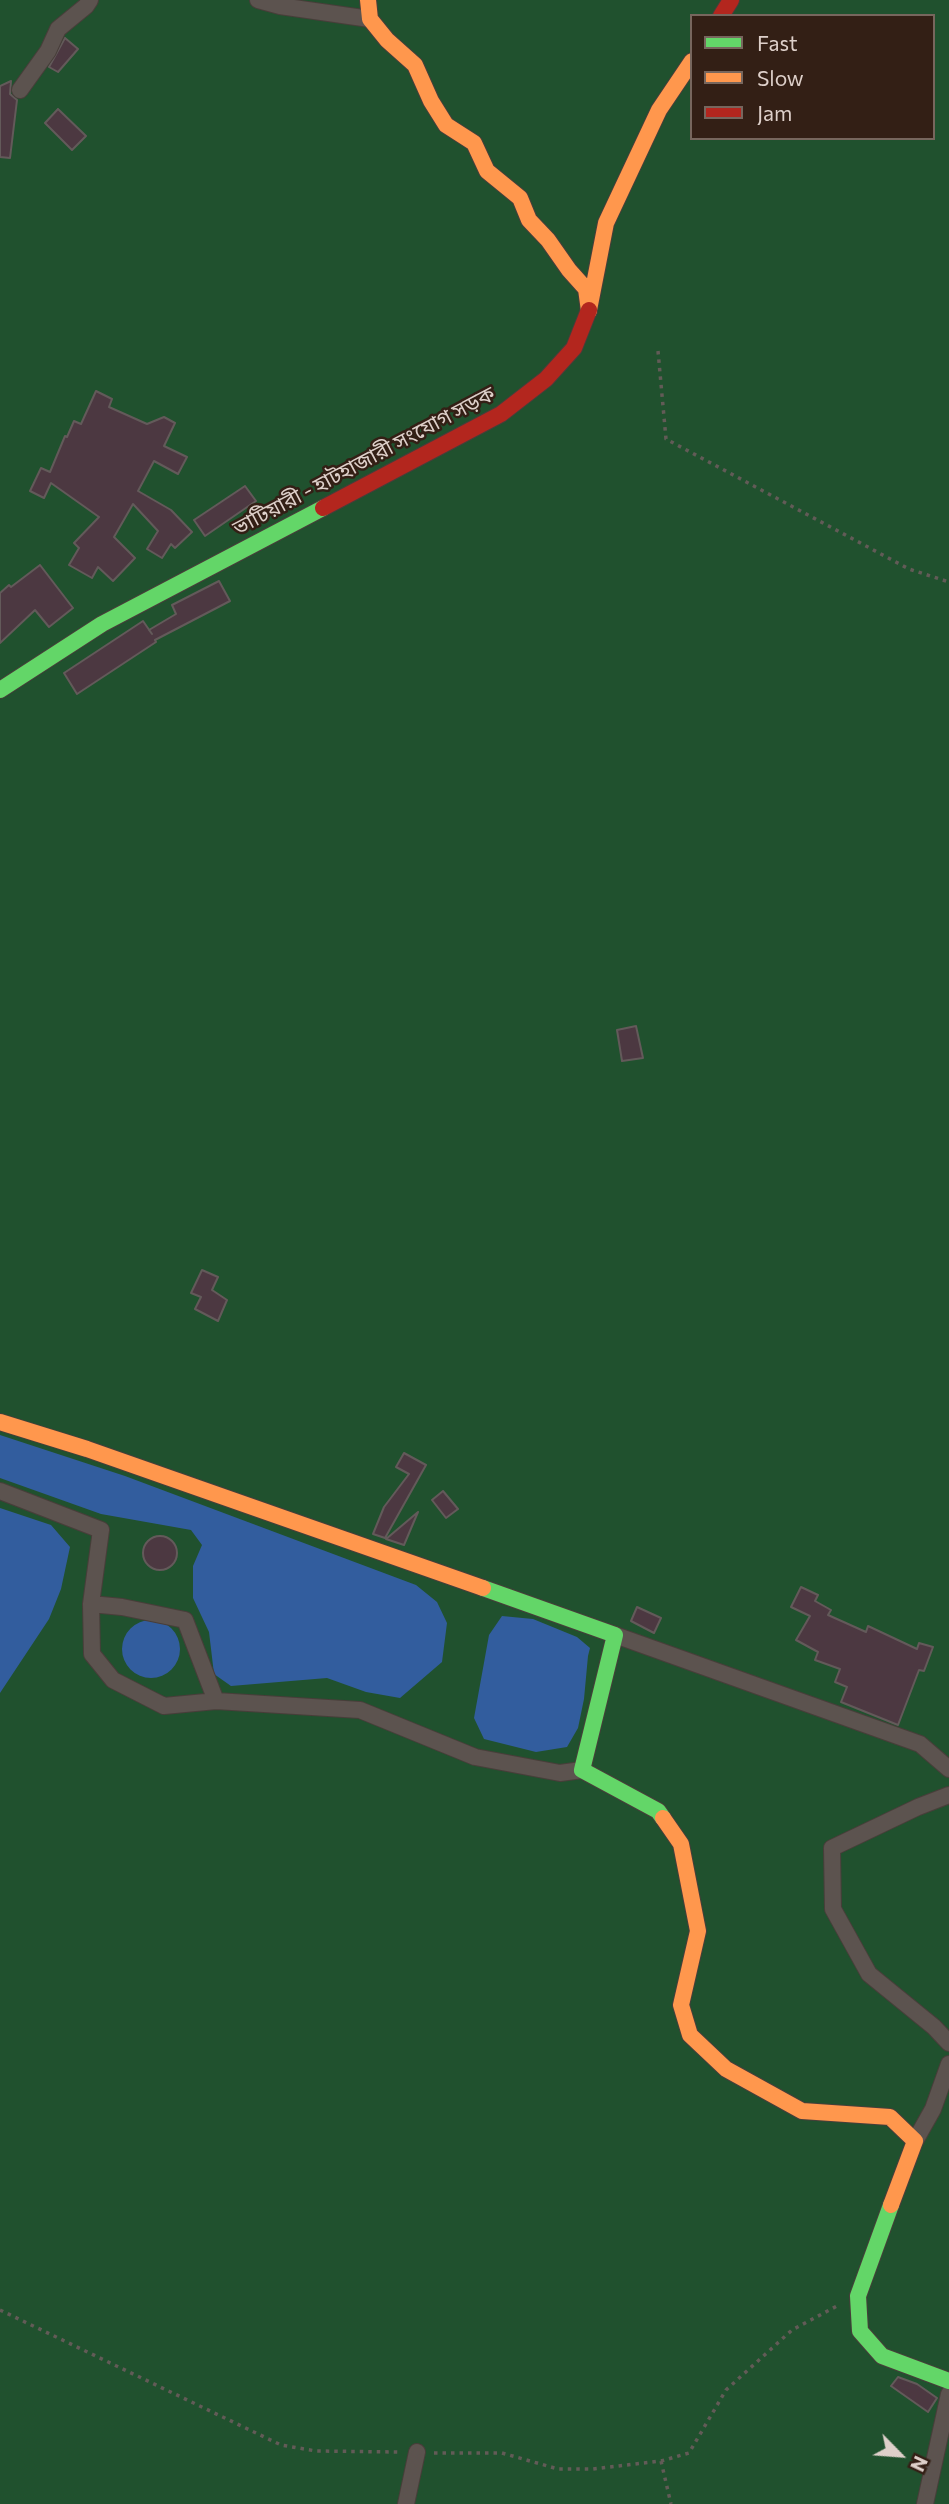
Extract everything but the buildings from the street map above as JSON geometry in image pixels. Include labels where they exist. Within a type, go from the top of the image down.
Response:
[{"type":"street","points":[[20,90],[48,51],[58,29],[90,0]]},
{"type":"street","points":[[258,0],[280,6],[370,19]]},
{"type":"street","points":[[368,0],[370,19],[387,40],[415,65],[431,101],[446,125],[474,144],[487,171],[520,198],[529,220],[586,289],[589,312]]},
{"type":"street","name":"ভাটিয়ারী - হাটহাজারী সংযোগ সড়ক","points":[[0,690],[102,624],[501,414],[546,379],[574,348],[589,312],[606,223],[659,110],[690,64]]},
{"type":"street","points":[[0,1422],[162,1475],[920,1744],[949,1769]]},
{"type":"street","points":[[0,1491],[101,1530],[92,1604],[92,1654],[113,1680],[164,1706],[216,1701],[360,1710],[475,1757],[560,1773],[582,1770],[658,1811],[681,1843],[698,1931],[681,2005],[690,2035],[726,2069],[802,2111],[890,2117],[915,2141]]},
{"type":"street","points":[[92,1604],[122,1607],[185,1620],[216,1701]]},
{"type":"street","points":[[582,1770],[615,1635]]},
{"type":"street","points":[[949,1795],[832,1848],[833,1909],[869,1974],[934,2027],[949,2043]]},
{"type":"street","points":[[949,2064],[933,2109],[915,2141],[858,2296],[860,2331],[882,2357],[949,2381]]},
{"type":"street","points":[[925,2504],[949,2394]]},
{"type":"street","points":[[406,2504],[417,2452]]},
{"type":"path","points":[[658,351],[666,439],[909,569],[949,582]]},
{"type":"path","points":[[0,2310],[281,2445],[316,2451],[502,2454],[558,2469],[593,2469],[661,2461],[689,2453],[726,2390],[792,2330],[858,2296]]},
{"type":"path","points":[[661,2461],[671,2504]]},
{"type":"green space","points":[[0,0],[949,0],[949,2504],[0,2504]]},
{"type":"water","points":[[0,1435],[125,1476],[416,1585],[437,1602],[447,1623],[442,1662],[400,1698],[366,1692],[327,1678],[231,1686],[214,1674],[209,1632],[193,1598],[193,1566],[202,1545],[191,1530],[101,1514],[0,1478]]},
{"type":"water","points":[[0,1508],[51,1525],[70,1547],[61,1589],[49,1619],[0,1693]]},
{"type":"water","points":[[502,1616],[533,1619],[577,1637],[590,1648],[578,1728],[567,1747],[536,1752],[484,1739],[474,1718],[489,1635]]},
{"type":"water","points":[[151,1620],[167,1625],[175,1633],[180,1649],[175,1665],[167,1673],[151,1678],[135,1673],[127,1665],[122,1649],[127,1633],[135,1625]]},
{"type":"traffic: fast","points":[[0,690],[102,624],[323,508]]},
{"type":"traffic: fast","points":[[483,1588],[615,1635],[582,1770],[658,1811],[663,1818]]},
{"type":"traffic: fast","points":[[891,2205],[858,2296],[860,2331],[882,2356],[949,2381]]},
{"type":"traffic: slow","points":[[368,0],[370,19],[387,40],[415,65],[431,101],[446,125],[474,143],[487,171],[520,198],[529,220],[586,289],[589,311]]},
{"type":"traffic: slow","points":[[589,310],[606,223],[659,110],[690,64]]},
{"type":"traffic: slow","points":[[0,1422],[87,1449],[483,1588]]},
{"type":"traffic: slow","points":[[663,1818],[681,1844],[698,1931],[681,2005],[690,2035],[726,2069],[802,2111],[890,2117],[915,2141],[891,2205]]},
{"type":"traffic: jam","points":[[722,14],[731,0]]},
{"type":"traffic: jam","points":[[323,508],[501,414],[546,379],[574,348],[589,310]]}]
